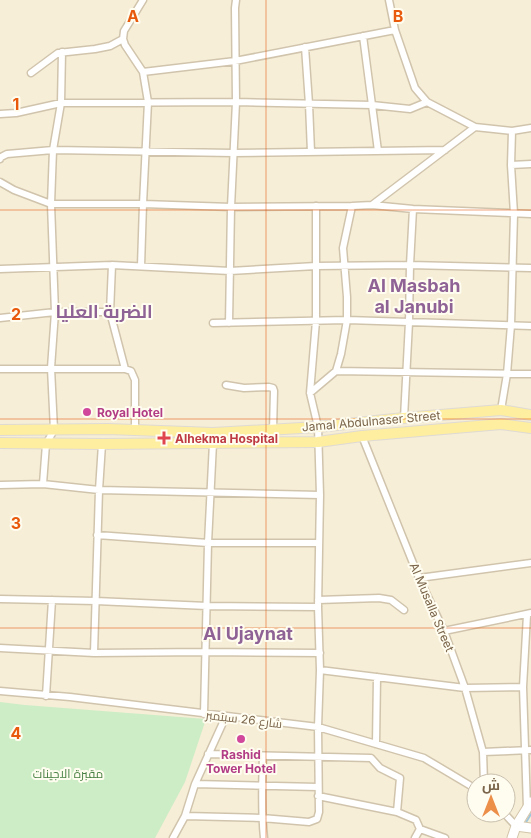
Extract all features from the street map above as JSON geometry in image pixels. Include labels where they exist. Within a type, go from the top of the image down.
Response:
[{"type":"main road","name":"Jamal Abdulnaser Street","points":[[0,430],[108,429],[213,433],[318,427],[501,410],[531,415]]},
{"type":"main road","name":"Jamal Abdulnaser Street","points":[[0,443],[318,442],[362,436],[501,424],[531,428]]},
{"type":"main road","points":[[512,838],[516,826],[530,805]]},
{"type":"main road","points":[[516,826],[531,828]]},
{"type":"street","points":[[141,266],[148,102],[143,72],[123,39],[124,31],[143,0]]},
{"type":"street","points":[[229,323],[236,102],[234,8],[236,0]]},
{"type":"street","points":[[389,0],[395,30],[415,88],[427,102],[475,127],[512,130],[531,128]]},
{"type":"street","points":[[143,72],[236,61],[395,30]]},
{"type":"street","points":[[363,36],[378,151]]},
{"type":"street","points":[[31,73],[58,53],[110,46],[123,39]]},
{"type":"street","points":[[305,47],[311,152]]},
{"type":"street","points":[[44,484],[46,444],[54,430],[51,368],[55,312],[51,204],[53,150],[61,103],[62,52]]},
{"type":"street","points":[[0,114],[16,114],[61,103],[236,102],[372,105],[410,109],[427,102]]},
{"type":"street","points":[[372,205],[475,127]]},
{"type":"street","points":[[501,410],[507,374],[511,325],[514,214],[511,164],[512,130]]},
{"type":"street","points":[[0,159],[7,154],[53,150],[234,153],[445,150]]},
{"type":"street","points":[[511,164],[531,164]]},
{"type":"street","points":[[0,182],[14,190],[51,204],[143,204],[232,207],[372,205],[413,209],[531,214]]},
{"type":"street","points":[[185,816],[262,818],[309,822],[317,819],[319,812],[318,727],[320,653],[318,543],[320,495],[318,427],[310,393],[316,321],[316,206]]},
{"type":"street","points":[[310,393],[336,371],[341,354],[347,320],[343,248],[352,206]]},
{"type":"street","points":[[404,418],[413,209]]},
{"type":"street","points":[[112,265],[110,312],[125,369]]},
{"type":"street","points":[[0,269],[112,265],[230,271],[344,265],[531,268]]},
{"type":"street","points":[[0,318],[55,312],[110,312]]},
{"type":"street","points":[[212,323],[347,320],[531,326]]},
{"type":"street","points":[[0,369],[125,369],[131,371],[135,380],[135,431]]},
{"type":"street","points":[[336,371],[531,374]]},
{"type":"street","points":[[226,385],[244,388],[273,388],[273,430]]},
{"type":"street","name":"Al Musalla Street","points":[[362,436],[419,578],[444,631],[465,688],[483,752],[484,773]]},
{"type":"street","points":[[204,714],[208,543],[213,443]]},
{"type":"street","points":[[94,653],[97,535],[102,444]]},
{"type":"street","points":[[0,484],[44,484],[99,490],[320,495]]},
{"type":"street","points":[[97,535],[208,543],[318,543]]},
{"type":"street","points":[[419,578],[531,563]]},
{"type":"street","points":[[0,599],[207,606],[318,604],[379,598],[392,600],[404,610]]},
{"type":"street","points":[[46,696],[52,600]]},
{"type":"street","points":[[444,631],[529,614],[523,686],[530,805]]},
{"type":"street","points":[[0,648],[94,653],[320,653]]},
{"type":"street","points":[[320,670],[465,688],[523,686]]},
{"type":"street","points":[[376,744],[377,677]]},
{"type":"street","name":"شارع 26 سبتمبر","points":[[0,691],[318,727],[424,758],[466,783]]},
{"type":"street","points":[[173,838],[185,816],[195,784],[226,716]]},
{"type":"street","points":[[483,752],[528,750]]},
{"type":"street","points":[[208,754],[371,758],[380,768],[400,778],[397,812]]},
{"type":"street","points":[[263,756],[262,818],[264,838]]},
{"type":"street","points":[[195,784],[318,787]]},
{"type":"street","points":[[318,796],[397,812],[416,820],[420,828],[445,838]]},
{"type":"street","points":[[513,823],[516,826]]},
{"type":"street","points":[[415,838],[420,828]]},
{"type":"shaded area","points":[[0,0],[531,0],[531,838],[0,838]]},
{"type":"green space","name":"مقبرة الاجينات","points":[[0,702],[206,719],[185,782],[155,838],[0,838]]},
{"type":"waterway","points":[[525,824],[531,814]]},
{"type":"place","name":"Royal Hotel","points":[[87,412]]},
{"type":"place","name":"Alhekma Hospital","points":[[164,438]]},
{"type":"place","name":"Rashid Tower Hotel","points":[[241,739]]},
{"type":"district","name":"Al Masbah al Janubi","points":[[414,295]]},
{"type":"district","name":"الضربة العليا","points":[[104,311]]},
{"type":"district","name":"Al Ujaynat","points":[[248,633]]}]
